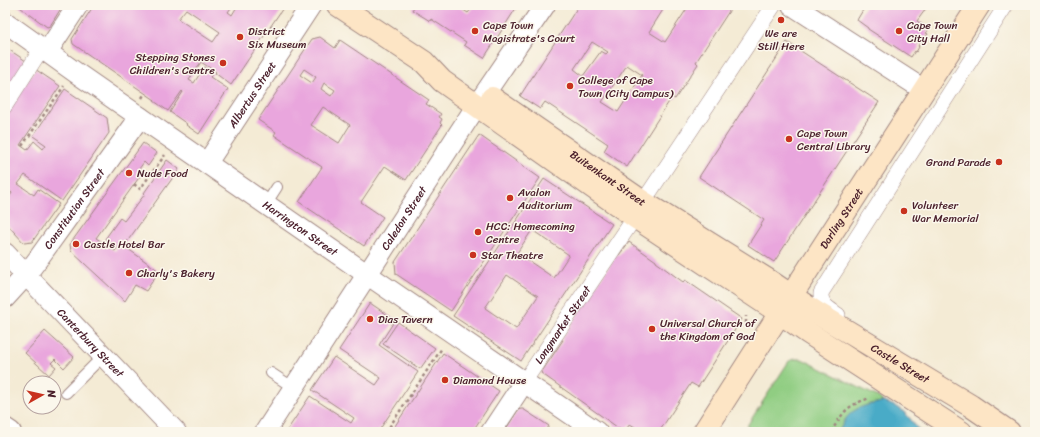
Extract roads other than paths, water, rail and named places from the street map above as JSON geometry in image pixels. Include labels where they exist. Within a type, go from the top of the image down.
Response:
[{"type":"main road","name":"Buitenkant Street","points":[[338,5],[424,62],[442,81],[481,99],[639,210],[786,304]]},
{"type":"main road","name":"Darling Street","points":[[704,432],[979,5]]},
{"type":"main road","name":"Castle Street","points":[[786,304],[813,337],[961,432]]},
{"type":"main road","name":"Castle Street","points":[[786,304],[817,313],[971,406],[1009,432]]},
{"type":"street","points":[[5,106],[78,5]]},
{"type":"street","name":"Albertus Street","points":[[207,163],[310,5]]},
{"type":"street","name":"Caledon Street","points":[[265,432],[481,99],[545,5]]},
{"type":"street","name":"Longmarket Street","points":[[491,432],[774,5]]},
{"type":"street","points":[[792,5],[924,90]]},
{"type":"street","points":[[1006,5],[821,293],[820,298],[825,306],[932,377],[940,375],[954,384],[955,392],[982,410],[990,408],[1003,417],[1004,425],[1016,432]]},
{"type":"street","name":"Harrington Street","points":[[5,22],[368,275],[597,432]]},
{"type":"street","name":"Constitution Street","points":[[5,298],[26,275],[140,117]]},
{"type":"street","name":"Canterbury Street","points":[[5,254],[176,432]]},
{"type":"street","points":[[5,428],[11,432]]},
{"type":"lane","points":[[266,204],[278,187]]},
{"type":"lane","points":[[66,393],[103,356]]},
{"type":"lane","points":[[271,373],[294,388]]},
{"type":"water","points":[[883,402],[896,407],[905,413],[920,432],[838,432],[847,418],[856,410],[864,406]]},
{"type":"place","name":"We are Still Here","points":[[781,20]]},
{"type":"place","name":"Cape Town Magistrate's Court","points":[[475,31]]},
{"type":"place","name":"Cape Town City Hall","points":[[899,31]]},
{"type":"place","name":"District Six Museum","points":[[240,37]]},
{"type":"place","name":"Stepping Stones Children's Centre","points":[[223,63]]},
{"type":"place","name":"College of Cape Town (City Campus)","points":[[570,86]]},
{"type":"place","name":"Cape Town Central Library","points":[[789,139]]},
{"type":"place","name":"Grand Parade","points":[[999,162]]},
{"type":"place","name":"Nude Food","points":[[129,173]]},
{"type":"place","name":"Avalon Auditorium","points":[[510,198]]},
{"type":"place","name":"Volunteer War Memorial","points":[[904,211]]},
{"type":"place","name":"HCC: Homecoming Centre","points":[[478,232]]},
{"type":"place","name":"Castle Hotel Bar","points":[[76,244]]},
{"type":"place","name":"Star Theatre","points":[[473,255]]},
{"type":"place","name":"Charly's Bakery","points":[[129,273]]},
{"type":"place","name":"Dias Tavern","points":[[370,319]]},
{"type":"place","name":"Universal Church of the Kingdom of God","points":[[652,329]]},
{"type":"place","name":"Diamond House","points":[[445,380]]}]
